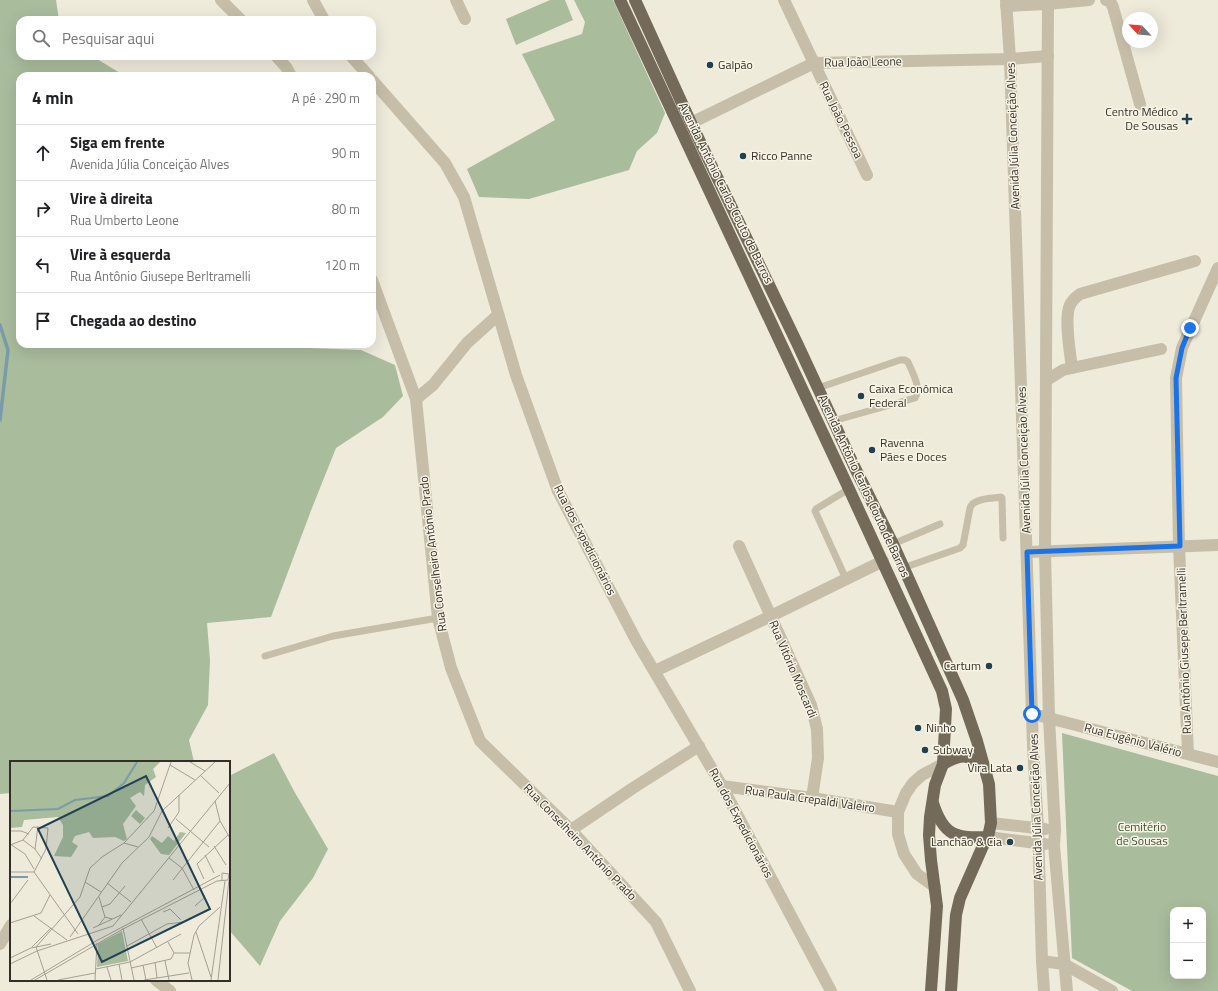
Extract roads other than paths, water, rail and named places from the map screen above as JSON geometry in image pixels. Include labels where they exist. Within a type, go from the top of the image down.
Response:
[{"type":"main road","name":"Avenida Antônio Carlos Couto de Barros","points":[[620,0],[883,561],[942,691],[946,709],[943,764],[935,785],[932,800],[929,835],[937,906],[931,991]]},
{"type":"main road","name":"Avenida Antônio Carlos Couto de Barros","points":[[635,0],[691,123],[778,301],[833,421],[893,544],[963,700],[978,741],[989,784],[991,823],[988,838],[982,848],[960,898],[956,915],[951,991]]},
{"type":"main road","points":[[943,764],[954,758],[962,756],[973,759],[984,767]]},
{"type":"main road","points":[[932,800],[938,817],[946,828],[956,836],[968,838],[988,838]]},
{"type":"street","points":[[222,0],[237,16]]},
{"type":"street","points":[[313,0],[322,16]]},
{"type":"street","points":[[456,0],[465,19]]},
{"type":"street","name":"Rua João Pessoa","points":[[784,0],[868,175]]},
{"type":"street","points":[[1006,3],[1089,0]]},
{"type":"street","name":"Avenida Júlia Conceição Alves","points":[[1048,2],[1045,551],[1049,718],[1055,830],[1054,845],[1067,991]]},
{"type":"street","name":"Avenida Júlia Conceição Alves","points":[[1006,3],[1010,59],[1032,714],[1044,991]]},
{"type":"street","points":[[1110,3],[1140,104]]},
{"type":"street","name":"Rua João Leone","points":[[691,123],[814,63],[1010,59],[1048,56]]},
{"type":"street","points":[[280,60],[289,72]]},
{"type":"street","points":[[355,60],[365,72]]},
{"type":"street","name":"Rua dos Expedicionários","points":[[376,85],[445,164],[464,197],[516,375],[558,491],[637,642],[722,786],[831,991]]},
{"type":"street","points":[[1072,368],[1067,313],[1074,298],[1080,294],[1195,261]]},
{"type":"street","name":"Rua Antônio Giusepe Berltramelli","points":[[1188,754],[1180,546],[1176,378],[1182,348],[1218,268]]},
{"type":"street","name":"Rua Conselheiro Antônio Prado","points":[[376,291],[416,399],[438,618],[451,668],[480,741],[570,830],[656,922],[690,991]]},
{"type":"street","points":[[416,399],[432,385],[467,343],[498,315]]},
{"type":"street","points":[[1047,380],[1063,370],[1161,349]]},
{"type":"street","points":[[1027,552],[1218,545]]},
{"type":"street","name":"Rua Vitório Moscardi","points":[[739,546],[811,705],[817,729],[818,758],[812,798]]},
{"type":"street","points":[[655,671],[883,561]]},
{"type":"street","name":"Rua Eugênio Valério","points":[[1032,714],[1218,762]]},
{"type":"street","points":[[570,830],[698,746]]},
{"type":"street","points":[[935,887],[917,874],[904,854],[898,834],[898,812],[906,793],[913,783],[922,775],[943,764]]},
{"type":"street","name":"Rua Paula Crepaldi Valeiro","points":[[722,786],[812,798],[898,812]]},
{"type":"street","points":[[991,823],[1055,830]]},
{"type":"street","points":[[988,838],[1054,845]]},
{"type":"street","points":[[0,944],[10,927]]},
{"type":"street","points":[[1042,961],[1064,964],[1112,991]]},
{"type":"street","points":[[157,981],[170,991]]},
{"type":"lane","points":[[818,388],[900,360],[905,360],[908,362],[918,390],[915,398],[833,421]]},
{"type":"lane","points":[[846,579],[815,511],[849,489]]},
{"type":"lane","points":[[903,568],[960,548],[963,545],[970,508],[974,501],[1002,498],[1003,538]]},
{"type":"lane","points":[[893,544],[940,524]]},
{"type":"lane","points":[[265,656],[333,636],[438,618]]},
{"type":"waterway","points":[[0,325],[8,350],[0,420]]},
{"type":"place","name":"Galpão","points":[[710,65]]},
{"type":"place","name":"Centro Médico De Sousas","points":[[1187,119]]},
{"type":"place","name":"Ricco Panne","points":[[743,156]]},
{"type":"place","name":"Caixa Econômica Federal","points":[[861,396]]},
{"type":"place","name":"Ravenna Pães e Doces","points":[[872,450]]},
{"type":"place","name":"Cartum","points":[[989,666]]},
{"type":"place","name":"Ninho","points":[[918,728]]},
{"type":"place","name":"Subway","points":[[925,750]]},
{"type":"place","name":"Vira Lata","points":[[1020,768]]},
{"type":"place","name":"Lanchão & Cia","points":[[1010,842]]},
{"type":"park label","name":"Cemitério de Sousas","points":[[1142,834]]}]
